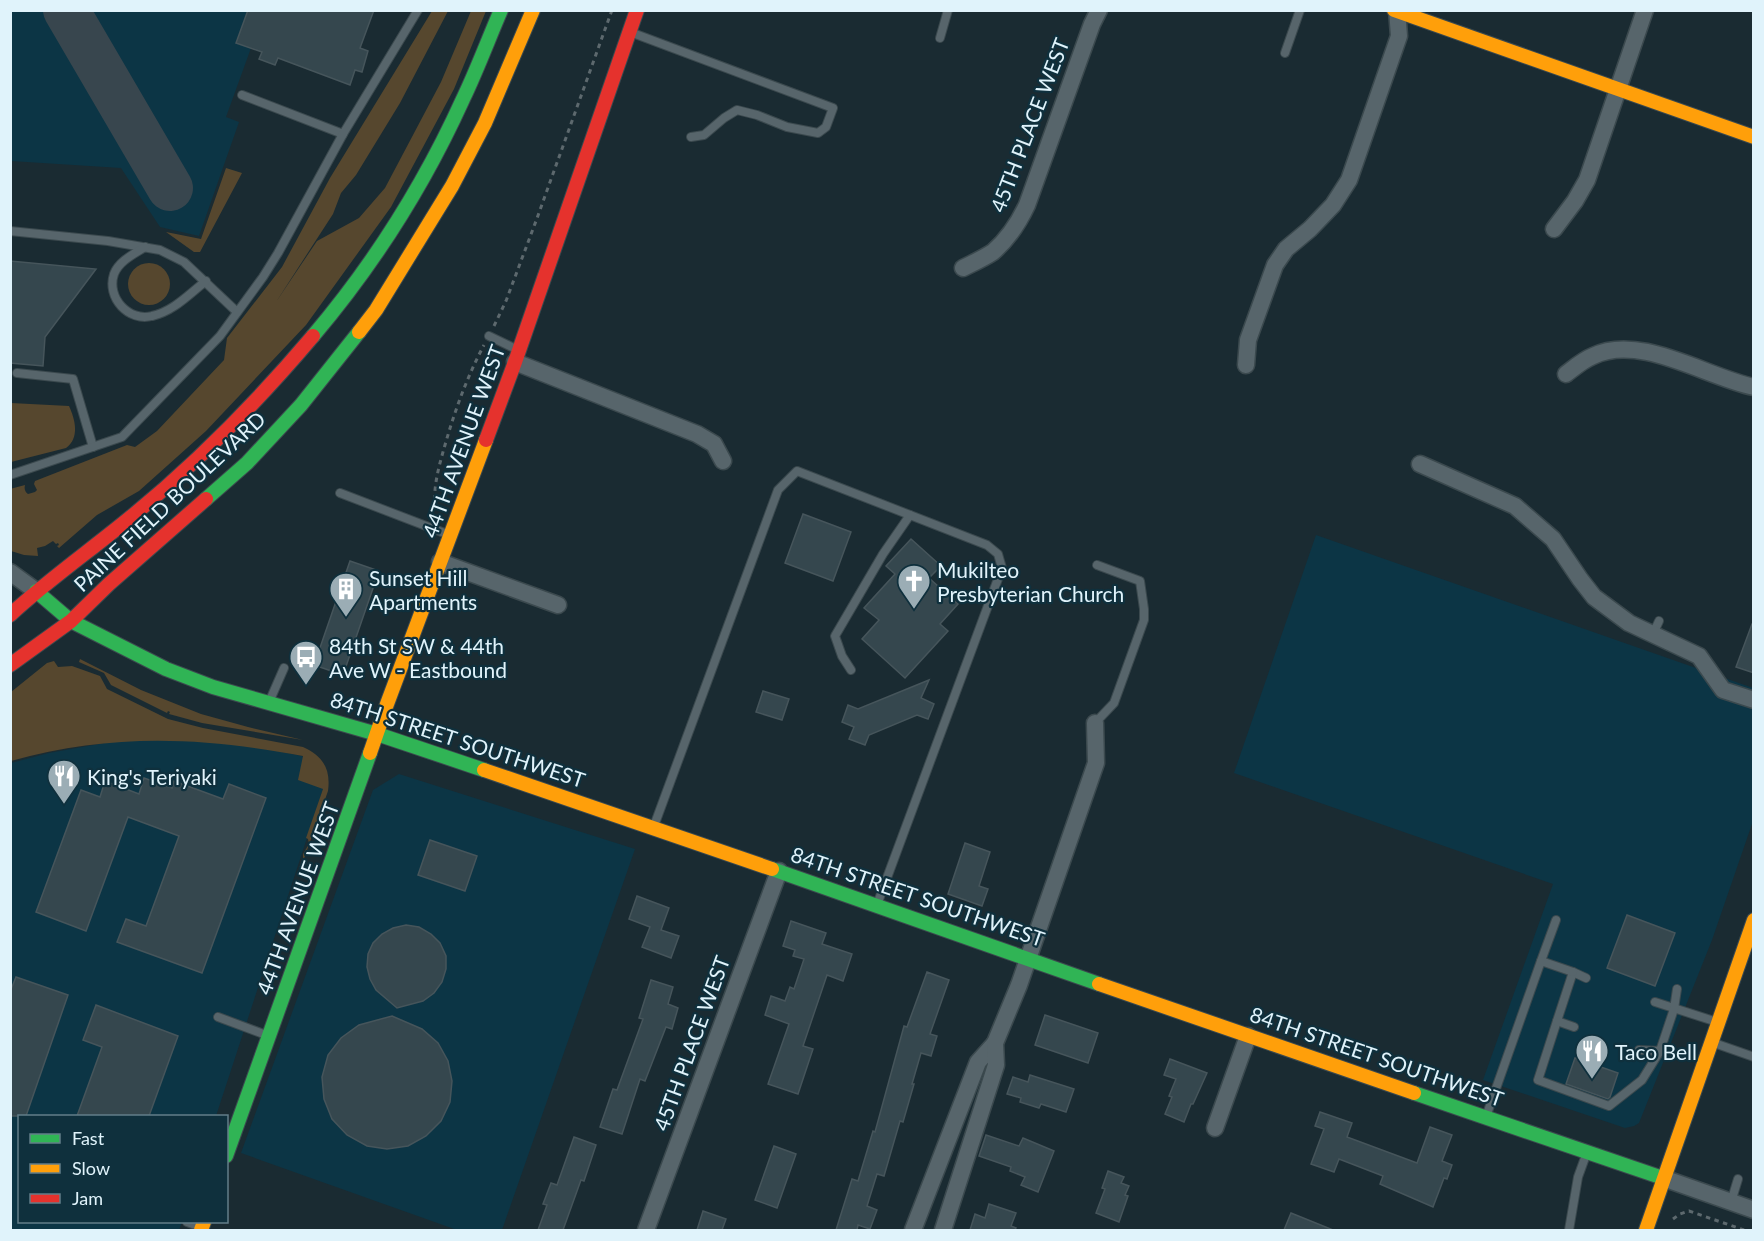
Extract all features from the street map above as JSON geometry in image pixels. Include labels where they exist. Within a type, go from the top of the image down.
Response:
[{"type":"main road","name":"PAINE FIELD BOULEVARD","points":[[36,591],[132,516],[213,443],[291,362],[339,305],[384,243],[425,175],[463,100],[501,10]]},
{"type":"main road","name":"PAINE FIELD BOULEVARD","points":[[71,621],[109,584],[247,463],[302,405],[376,310],[452,186],[474,144],[533,10]]},
{"type":"main road","name":"44TH AVENUE WEST","points":[[228,1150],[377,734],[517,356],[637,10]]},
{"type":"main road","points":[[1396,11],[1754,137]]},
{"type":"main road","points":[[10,615],[36,591]]},
{"type":"main road","name":"84TH STREET SOUTHWEST","points":[[36,591],[71,621],[166,669],[213,687],[377,734],[1663,1178]]},
{"type":"main road","points":[[10,665],[71,621]]},
{"type":"main road","points":[[1646,1230],[1754,920]]},
{"type":"street","name":"45TH PLACE WEST","points":[[963,268],[992,252],[1008,237],[1028,205],[1099,10]]},
{"type":"street","points":[[1554,229],[1587,180],[1646,10]]},
{"type":"street","points":[[1246,365],[1248,340],[1275,265],[1286,249],[1333,206],[1348,180],[1399,36],[1396,11]]},
{"type":"street","points":[[1566,374],[1595,355],[1613,350],[1635,350],[1661,355],[1739,384],[1754,387]]},
{"type":"street","points":[[517,356],[697,434],[714,444],[723,461]]},
{"type":"street","points":[[1420,464],[1515,506],[1553,539],[1594,597],[1629,622],[1656,627],[1704,656],[1723,690],[1754,700]]},
{"type":"street","points":[[440,561],[558,605]]},
{"type":"street","name":"84TH STREET SOUTHWEST","points":[[10,572],[36,591]]},
{"type":"street","points":[[913,1230],[978,1062],[995,1043],[1018,985],[1096,763],[1095,723]]},
{"type":"street","name":"45TH PLACE WEST","points":[[646,1230],[778,871]]},
{"type":"street","points":[[1215,1128],[1248,1036]]},
{"type":"street","points":[[943,1230],[996,1065],[995,1043]]},
{"type":"street","name":"84TH STREET SOUTHWEST","points":[[1663,1178],[1754,1210]]},
{"type":"lane","points":[[10,475],[122,437],[220,336],[278,253],[343,134],[418,10]]},
{"type":"lane","points":[[940,38],[948,10]]},
{"type":"lane","points":[[1285,53],[1300,10]]},
{"type":"lane","points":[[630,32],[833,108],[826,127],[818,133],[787,127],[737,110],[704,135],[691,137]]},
{"type":"lane","points":[[242,95],[343,134]]},
{"type":"lane","points":[[10,231],[108,241],[160,250],[184,262],[206,280],[237,312]]},
{"type":"lane","points":[[145,247],[127,258],[114,275],[113,288],[116,299],[132,316],[143,318],[164,312],[175,306],[206,280]]},
{"type":"lane","points":[[489,336],[517,356]]},
{"type":"lane","points":[[17,373],[73,379],[93,447]]},
{"type":"lane","points":[[653,828],[778,490],[797,471],[987,545],[998,554],[1002,568],[877,905]]},
{"type":"lane","points":[[340,492],[450,535]]},
{"type":"lane","points":[[850,670],[835,636],[883,554],[910,515]]},
{"type":"lane","points":[[1095,723],[1114,703],[1144,620],[1140,581],[1097,565]]},
{"type":"lane","points":[[268,703],[284,668]]},
{"type":"lane","points":[[1486,1118],[1556,920]]},
{"type":"lane","points":[[1541,961],[1586,978]]},
{"type":"lane","points":[[1573,972],[1538,1080],[1610,1106],[1642,1080],[1660,1051],[1674,1009],[1677,989]]},
{"type":"lane","points":[[1655,1002],[1718,1022]]},
{"type":"lane","points":[[219,1017],[269,1036]]},
{"type":"lane","points":[[1557,1021],[1574,1027]]},
{"type":"lane","points":[[1711,1042],[1754,1057]]},
{"type":"lane","points":[[1639,1050],[1660,1051]]},
{"type":"lane","points":[[1569,1230],[1578,1177],[1588,1152]]},
{"type":"lane","points":[[1731,1202],[1738,1179]]},
{"type":"path","points":[[435,508],[435,480],[451,425],[467,380],[506,301],[612,10]]},
{"type":"path","points":[[1669,1222],[1689,1211],[1744,1230]]},
{"type":"shaded area","points":[[10,11],[248,11],[236,42],[251,48],[226,117],[239,122],[199,236],[160,227],[121,168],[11,161]]},
{"type":"shaded area","points":[[432,11],[448,11],[400,103],[356,175],[341,193],[333,214],[276,302],[317,241],[359,218],[385,188],[441,82],[471,11],[486,11],[454,89],[391,207],[306,325],[206,431],[139,491],[97,515],[59,548],[58,543],[53,541],[37,548],[38,556],[11,551],[10,489],[25,485],[28,494],[35,492],[37,490],[35,481],[127,445],[135,447],[157,431],[224,360],[227,338],[282,267],[330,178]]},
{"type":"shaded area","points":[[226,168],[242,173],[200,252],[194,252],[166,232],[201,239]]},
{"type":"shaded area","points":[[149,263],[164,269],[170,284],[164,299],[149,305],[134,299],[128,284],[134,269]]},
{"type":"shaded area","points":[[11,403],[69,406],[75,428],[70,444],[66,448],[11,462]]},
{"type":"shaded area","points":[[1316,535],[1753,688],[1753,821],[1712,940],[1639,1123],[1634,1126],[1625,1128],[1483,1080],[1553,884],[1234,773]]},
{"type":"shaded area","points":[[80,659],[141,690],[201,714],[303,740],[202,723],[169,714],[168,711],[167,713],[111,685],[104,673],[79,662]]},
{"type":"shaded area","points":[[54,661],[58,667],[72,666],[100,676],[107,689],[168,719],[303,747],[316,755],[327,770],[328,791],[300,870],[303,854],[309,844],[306,838],[323,789],[298,780],[303,756],[228,745],[156,741],[85,746],[11,761],[11,692],[47,663]]},
{"type":"shaded area","points":[[138,737],[226,740],[302,756],[323,789],[216,1115],[18,1115],[18,1223],[182,1223],[179,1230],[11,1230],[11,763],[49,753]]},
{"type":"shaded area","points":[[399,774],[635,849],[502,1230],[457,1230],[241,1153],[373,790]]},
{"type":"building","points":[[248,10],[374,10],[360,48],[368,51],[362,72],[355,70],[350,85],[278,58],[275,65],[259,59],[262,52],[236,43]]},
{"type":"building","points":[[10,261],[96,269],[45,337],[43,366],[10,363]]},
{"type":"building","points":[[803,514],[851,532],[833,581],[785,563]]},
{"type":"building","points":[[911,539],[941,566],[929,578],[958,604],[940,624],[948,631],[905,678],[862,639],[879,620],[864,608],[895,574],[886,566]]},
{"type":"building","name":"Sunset Hill Apartments","points":[[350,561],[379,571],[343,675],[314,665]]},
{"type":"building","points":[[1752,624],[1754,624],[1754,673],[1736,667]]},
{"type":"building","points":[[929,680],[921,698],[934,704],[928,719],[917,715],[869,735],[865,745],[849,739],[854,727],[842,722],[848,705],[858,709]]},
{"type":"building","points":[[763,691],[789,699],[782,720],[756,712]]},
{"type":"building","points":[[144,778],[172,788],[174,781],[223,799],[229,784],[266,798],[202,973],[117,942],[126,919],[146,926],[179,836],[128,817],[86,931],[36,912],[81,790],[100,797],[105,781],[139,794]]},
{"type":"building","points":[[430,840],[477,856],[465,891],[418,875]]},
{"type":"building","points":[[965,843],[990,852],[979,886],[988,889],[982,906],[948,894]]},
{"type":"building","points":[[637,896],[669,908],[661,930],[679,936],[671,958],[642,947],[650,927],[629,919]]},
{"type":"building","points":[[1627,915],[1675,933],[1655,986],[1607,968]]},
{"type":"building","points":[[791,921],[826,933],[822,944],[852,954],[843,981],[827,975],[803,1046],[813,1049],[798,1094],[768,1084],[789,1024],[765,1015],[771,996],[785,1001],[790,987],[794,989],[804,959],[793,956],[795,950],[783,946]]},
{"type":"building","points":[[406,925],[419,927],[440,943],[446,956],[446,969],[442,982],[434,993],[423,1001],[397,1008],[376,990],[370,979],[367,967],[368,954],[373,943],[382,934]]},
{"type":"building","points":[[927,972],[949,980],[930,1034],[937,1036],[931,1056],[921,1053],[903,1122],[900,1121],[884,1176],[877,1174],[867,1206],[877,1210],[870,1229],[858,1225],[857,1230],[836,1230],[852,1179],[858,1181],[873,1131],[875,1132],[904,1026],[907,1027]]},
{"type":"building","points":[[16,977],[68,995],[26,1115],[18,1116],[10,1116],[10,992]]},
{"type":"building","points":[[651,980],[673,987],[668,1004],[678,1008],[672,1029],[666,1027],[645,1081],[640,1079],[622,1134],[600,1127],[613,1089],[617,1090],[643,1019],[639,1018]]},
{"type":"building","points":[[96,1005],[178,1036],[149,1115],[77,1115],[102,1047],[83,1040]]},
{"type":"building","points":[[1045,1015],[1098,1033],[1088,1063],[1035,1045]]},
{"type":"building","points":[[392,1016],[422,1029],[438,1043],[448,1061],[452,1081],[450,1102],[441,1121],[426,1136],[408,1146],[387,1149],[367,1146],[347,1135],[332,1119],[324,1099],[322,1077],[328,1055],[341,1038],[359,1025]]},
{"type":"building","name":"Taco Bell","points":[[1575,1058],[1618,1073],[1608,1099],[1566,1084]]},
{"type":"building","points":[[1170,1059],[1207,1073],[1184,1122],[1165,1114],[1176,1079],[1164,1075]]},
{"type":"building","points":[[1030,1075],[1074,1089],[1066,1112],[1041,1104],[1039,1108],[1020,1102],[1021,1098],[1007,1094],[1013,1077],[1028,1082]]},
{"type":"building","points":[[1320,1112],[1352,1123],[1347,1137],[1417,1163],[1430,1127],[1452,1135],[1442,1161],[1452,1165],[1447,1179],[1444,1178],[1433,1207],[1380,1184],[1383,1176],[1339,1159],[1334,1172],[1311,1164],[1324,1129],[1315,1126]]},
{"type":"building","points":[[986,1135],[1019,1146],[1023,1138],[1054,1151],[1038,1192],[1021,1185],[1025,1177],[1010,1171],[1011,1167],[979,1156]]},
{"type":"building","points":[[574,1137],[596,1145],[584,1181],[581,1180],[563,1230],[538,1230],[547,1205],[543,1204],[551,1183],[557,1185]]},
{"type":"building","points":[[774,1146],[796,1154],[777,1208],[755,1200]]},
{"type":"building","points":[[1108,1171],[1124,1177],[1121,1183],[1129,1186],[1119,1222],[1096,1213],[1105,1189],[1102,1188]]},
{"type":"building","points":[[989,1204],[1016,1213],[1011,1226],[1016,1228],[1015,1230],[970,1230],[975,1214],[985,1218]]},
{"type":"building","points":[[703,1211],[726,1219],[722,1230],[697,1230]]},
{"type":"building","points":[[1291,1213],[1333,1230],[1284,1230]]},
{"type":"taxiway","points":[[66,10],[170,188]]},
{"type":"traffic: fast","points":[[313,336],[377,252],[432,162],[478,66],[501,10]]},
{"type":"traffic: fast","points":[[206,499],[247,463],[301,405],[359,332]]},
{"type":"traffic: fast","points":[[36,591],[71,621],[166,669],[213,687],[377,734],[484,770]]},
{"type":"traffic: fast","points":[[228,1150],[370,753]]},
{"type":"traffic: fast","points":[[772,869],[1099,984]]},
{"type":"traffic: fast","points":[[1414,1093],[1663,1178]]},
{"type":"traffic: slow","points":[[359,332],[376,310],[452,186],[485,123],[533,10]]},
{"type":"traffic: slow","points":[[1394,10],[1754,137]]},
{"type":"traffic: slow","points":[[370,753],[486,440]]},
{"type":"traffic: slow","points":[[484,770],[772,869]]},
{"type":"traffic: slow","points":[[1646,1230],[1754,920]]},
{"type":"traffic: slow","points":[[1099,984],[1414,1093]]},
{"type":"traffic: slow","points":[[201,1230],[204,1223]]},
{"type":"traffic: jam","points":[[486,440],[637,10]]},
{"type":"traffic: jam","points":[[10,615],[180,475],[249,408],[313,336]]},
{"type":"traffic: jam","points":[[10,665],[71,621],[109,584],[206,499]]},
{"type":"place","name":"Mukilteo Presbyterian Church","points":[[914,610]]},
{"type":"place","name":"Sunset Hill Apartments","points":[[346,618]]},
{"type":"place","name":"84th St SW & 44th Ave W - Eastbound","points":[[306,686]]},
{"type":"place","name":"King's Teriyaki","points":[[64,805]]},
{"type":"place","name":"Taco Bell","points":[[1592,1080]]}]
